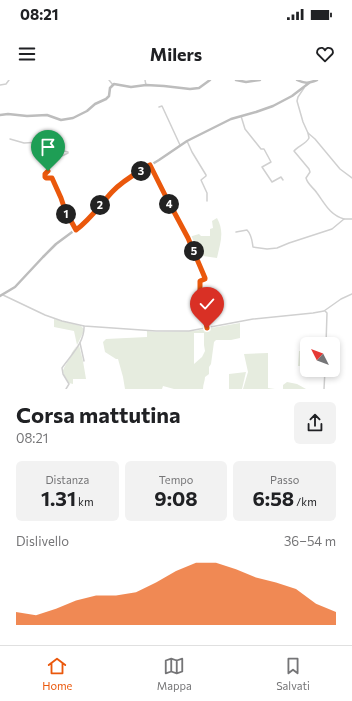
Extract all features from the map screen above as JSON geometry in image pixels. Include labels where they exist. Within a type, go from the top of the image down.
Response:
[{"type":"main road","points":[[0,115],[47,115],[61,120],[73,118],[106,99],[110,88],[113,85],[131,87],[146,85],[190,89],[199,88],[210,80]]},
{"type":"main road","points":[[236,80],[246,82],[258,80]]},
{"type":"main road","points":[[297,80],[303,83],[317,80]]},
{"type":"main road","points":[[1,295],[15,287],[56,244],[87,221],[121,183],[171,153],[187,141],[231,119],[273,106],[304,88],[310,81]]},
{"type":"street","points":[[0,85],[6,84],[9,80]]},
{"type":"street","points":[[109,80],[113,85]]},
{"type":"street","points":[[145,80],[146,85]]},
{"type":"street","points":[[304,88],[298,96],[297,101],[309,138],[294,151],[309,169],[310,172],[306,178],[326,206],[337,217],[352,219]]},
{"type":"street","points":[[159,107],[162,106],[180,145]]},
{"type":"street","points":[[241,116],[245,129],[261,149],[264,149],[271,162],[262,167],[272,182],[281,177],[283,180]]},
{"type":"street","points":[[308,133],[340,169],[352,178]]},
{"type":"street","points":[[10,139],[24,143],[47,143],[53,148],[68,152],[44,164],[48,169],[45,177],[52,178],[65,210],[76,230]]},
{"type":"street","points":[[187,141],[206,174],[206,176],[201,180],[206,193],[207,201]]},
{"type":"street","points":[[41,157],[43,156],[50,158],[52,159],[51,160]]},
{"type":"street","points":[[150,165],[188,238],[205,278],[200,281],[200,288],[207,328]]},
{"type":"street","points":[[236,232],[247,230],[254,247],[268,249],[277,248],[332,229],[344,219]]},
{"type":"street","points":[[1,295],[62,321],[84,326],[156,332],[189,331],[253,319],[314,314],[324,311],[341,299],[352,294]]},
{"type":"street","points":[[324,311],[327,313],[326,337]]},
{"type":"street","points":[[66,389],[69,384],[63,374],[62,368],[80,343],[84,326]]},
{"type":"street","points":[[80,343],[84,361]]},
{"type":"street","points":[[324,389],[325,377]]},
{"type":"shaded area","points":[[217,218],[221,228],[221,233],[217,258],[196,255],[189,237],[199,234],[201,236],[210,236],[210,229],[213,228],[212,221]]},
{"type":"shaded area","points":[[54,319],[81,326],[84,329],[77,345],[74,331],[54,327]]},
{"type":"shaded area","points":[[240,323],[240,338],[231,340],[216,340],[214,342],[209,374],[205,377],[203,389],[174,389],[163,386],[162,389],[125,389],[118,359],[105,352],[103,342],[106,339],[147,337],[147,331],[194,331]],"holes":[[[194,333],[204,333],[205,351],[202,357],[194,364]]]},
{"type":"shaded area","points":[[79,345],[86,379],[73,379],[73,384],[69,383],[64,376],[63,371],[67,362]]},
{"type":"shaded area","points":[[299,351],[300,351],[300,366],[298,366]]},
{"type":"shaded area","points":[[268,353],[268,388],[275,389],[243,389],[248,372],[244,354]]},
{"type":"shaded area","points":[[246,372],[242,389],[229,389],[229,374]]},
{"type":"shaded area","points":[[287,382],[297,384],[306,389],[283,389],[283,385]]},
{"type":"route","points":[[48,171],[45,174],[45,177],[52,178],[67,216],[76,230],[87,221],[121,183],[150,165],[198,258],[205,278],[200,281],[200,295],[207,328]]}]
